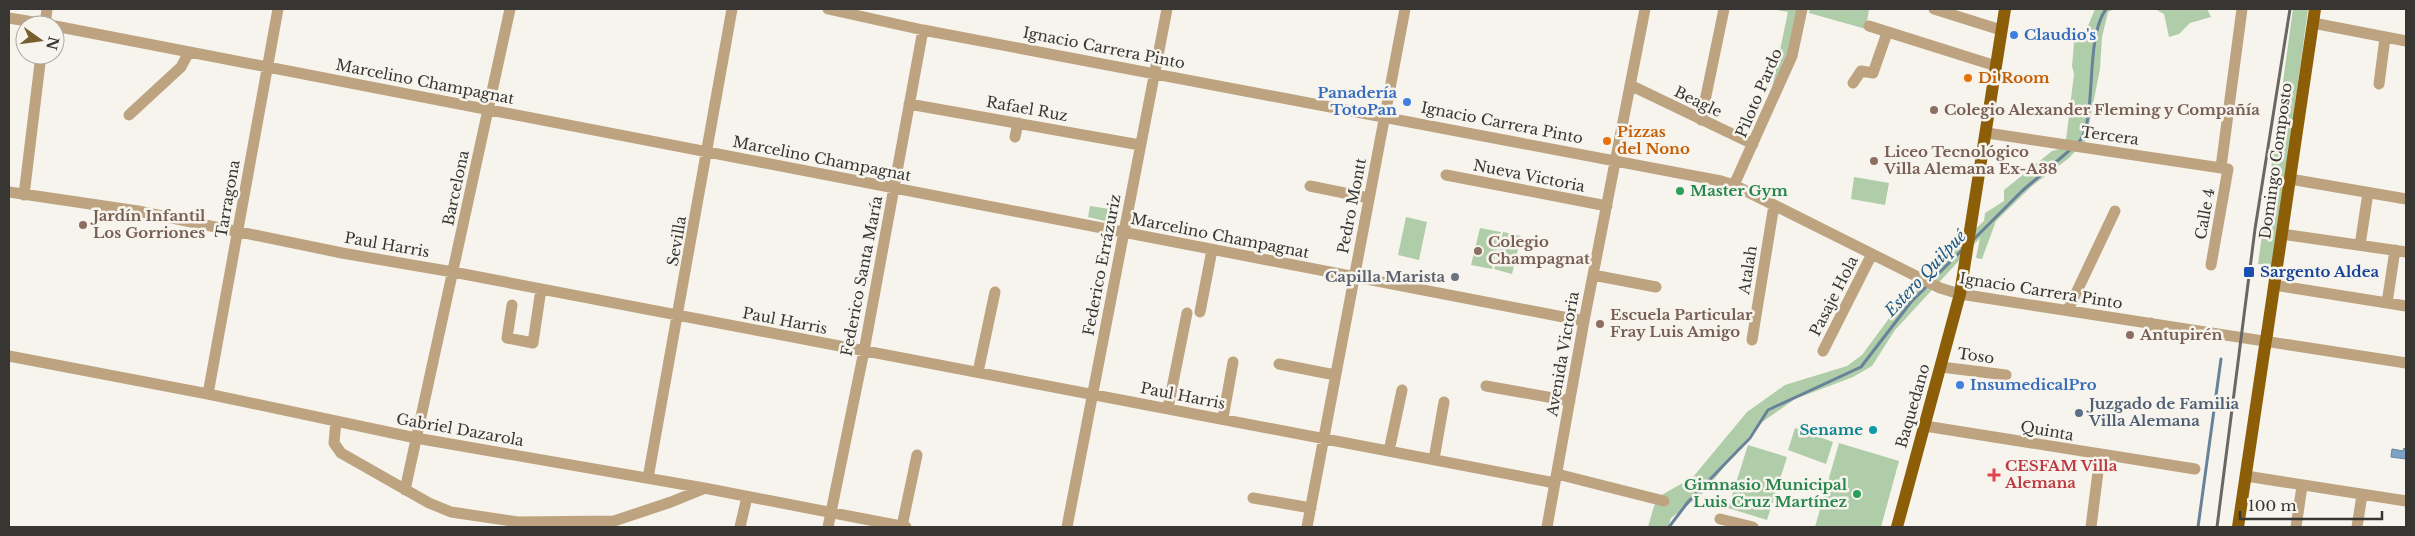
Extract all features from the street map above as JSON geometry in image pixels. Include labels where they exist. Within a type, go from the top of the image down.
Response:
[{"type":"main road","name":"Baquedano","points":[[1897,527],[1960,294],[2005,9]]},
{"type":"main road","name":"Domingo Composto","points":[[2246,476],[2315,9]]},
{"type":"main road","points":[[2238,527],[2246,476]]},
{"type":"street","name":"Tarragona","points":[[208,394],[278,9]]},
{"type":"street","name":"Barcelona","points":[[405,490],[510,9]]},
{"type":"street","name":"Sevilla","points":[[648,478],[708,152],[732,9]]},
{"type":"street","name":"Ignacio Carrera Pinto","points":[[828,9],[923,30],[1616,160],[1734,185],[1940,288],[1960,294],[2406,363]]},
{"type":"street","name":"Federico Errázuriz","points":[[1067,527],[1167,9]]},
{"type":"street","name":"Pedro Montt","points":[[1307,527],[1404,9]]},
{"type":"street","name":"Avenida Victoria","points":[[1547,527],[1584,321],[1645,9]]},
{"type":"street","points":[[1701,120],[1724,9]]},
{"type":"street","name":"Piloto Pardo","points":[[1734,185],[1792,56],[1802,9]]},
{"type":"street","name":"Calle 4","points":[[2211,265],[2242,9]]},
{"type":"street","points":[[1941,10],[2002,30]]},
{"type":"street","points":[[2313,23],[2406,41]]},
{"type":"street","points":[[1869,26],[1996,66]]},
{"type":"street","name":"Marcelino Champagnat","points":[[65,28],[1584,321]]},
{"type":"street","name":"Federico Santa María","points":[[828,527],[864,351],[923,30]]},
{"type":"street","points":[[1853,83],[1861,71],[1879,75],[1887,33]]},
{"type":"street","points":[[2379,84],[2385,38]]},
{"type":"street","points":[[130,115],[181,67],[189,52]]},
{"type":"street","points":[[24,195],[40,65]]},
{"type":"street","name":"Beagle","points":[[1630,85],[1753,144]]},
{"type":"street","name":"Rafael Ruz","points":[[909,104],[1140,145]]},
{"type":"street","points":[[1015,137],[1018,123]]},
{"type":"street","name":"Tercera","points":[[1986,133],[2224,168]]},
{"type":"street","name":"Nueva Victoria","points":[[1446,175],[1607,206]]},
{"type":"street","points":[[2290,179],[2406,199]]},
{"type":"street","points":[[1310,186],[1369,198]]},
{"type":"street","name":"Paul Harris","points":[[9,192],[138,211],[342,253],[453,272],[1390,451],[1556,478],[1664,501]]},
{"type":"street","points":[[2360,245],[2368,193]]},
{"type":"street","name":"Atalah","points":[[1752,340],[1774,206]]},
{"type":"street","points":[[2068,310],[2115,211]]},
{"type":"street","points":[[2282,234],[2401,251],[2387,303]]},
{"type":"street","points":[[1200,312],[1201,278],[1212,250]]},
{"type":"street","name":"Pasaje Hola","points":[[1822,351],[1872,254]]},
{"type":"street","points":[[1593,275],[1656,287]]},
{"type":"street","points":[[2274,285],[2406,306]]},
{"type":"street","points":[[512,305],[507,338],[533,343],[541,289]]},
{"type":"street","points":[[978,372],[995,292]]},
{"type":"street","points":[[1168,408],[1187,313]]},
{"type":"street","name":"Ignacio Carrera Pinto","points":[[2151,323],[2150,331],[2174,335]]},
{"type":"street","name":"Gabriel Dazarola","points":[[9,356],[208,394],[416,438],[704,488],[904,527]]},
{"type":"street","points":[[1222,418],[1233,362]]},
{"type":"street","points":[[1278,364],[1335,374]]},
{"type":"street","name":"Toso","points":[[1941,367],[2006,375]]},
{"type":"street","points":[[1486,386],[1570,401]]},
{"type":"street","points":[[1390,451],[1402,390]]},
{"type":"street","points":[[1434,459],[1444,402]]},
{"type":"street","points":[[336,421],[334,443],[341,452],[405,490],[451,512],[553,525],[614,521],[672,502],[704,488]]},
{"type":"street","name":"Quinta","points":[[1925,426],[2100,456],[2195,469]]},
{"type":"street","points":[[904,527],[917,455]]},
{"type":"street","points":[[2090,527],[2100,456]]},
{"type":"street","points":[[2246,476],[2406,501]]},
{"type":"street","points":[[2296,527],[2302,486]]},
{"type":"street","points":[[2357,527],[2362,495]]},
{"type":"street","points":[[740,527],[747,497]]},
{"type":"street","points":[[1253,498],[1310,508]]},
{"type":"street","points":[[1730,523],[1753,527]]},
{"type":"green space","points":[[1771,9],[1796,9],[1797,11],[1788,56],[1772,88],[1788,12]]},
{"type":"green space","points":[[1810,9],[1869,9],[1866,29],[1809,13]]},
{"type":"green space","points":[[2095,9],[2114,9],[2108,12],[2102,37],[2100,69],[2086,140],[2069,158],[2032,186],[1996,221],[1982,259],[1976,258],[1980,238],[1895,330],[1872,366],[1853,377],[1795,399],[1758,425],[1702,494],[1671,518],[1668,527],[1648,527],[1654,506],[1660,496],[1693,477],[1747,412],[1785,385],[1847,366],[1862,355],[1890,317],[1894,304],[1984,221],[1985,213],[2004,201],[2004,190],[2052,151],[2059,149],[2066,140],[2074,74],[2072,66],[2075,31],[2085,33]]},
{"type":"green space","points":[[2155,9],[2207,9],[2211,17],[2190,23],[2179,34],[2169,37],[2164,14]]},
{"type":"green space","points":[[2293,9],[2308,9],[2273,266],[2258,264]]},
{"type":"green space","points":[[1854,177],[1889,183],[1885,205],[1851,199]]},
{"type":"green space","points":[[1090,206],[1116,210],[1113,223],[1088,217]]},
{"type":"green space","points":[[1406,217],[1427,222],[1419,260],[1398,255]]},
{"type":"green space","points":[[1480,228],[1501,232],[1492,269],[1471,265]]},
{"type":"green space","points":[[1503,232],[1521,236],[1512,274],[1494,269]]},
{"type":"green space","points":[[1795,428],[1833,442],[1826,464],[1788,450]]},
{"type":"green space","name":"Gimnasio Municipal Luis Cruz Martínez","points":[[1839,443],[1899,461],[1881,527],[1815,527]]},
{"type":"green space","points":[[1748,445],[1787,457],[1767,520],[1728,508]]},
{"type":"water","points":[[2404,448],[2406,450],[2406,459],[2391,457],[2392,449],[2403,451]]},
{"type":"waterway","name":"Estero Quilpué","points":[[2077,144],[2084,134],[2088,119],[2095,41],[2099,23],[2106,9]]},
{"type":"waterway","name":"Estero Quilpué","points":[[1972,241],[2022,191],[2070,150]]},
{"type":"waterway","name":"Estero Quilpué","points":[[1931,281],[1962,250]]},
{"type":"waterway","name":"Estero Quilpué","points":[[1669,527],[1688,502],[1750,438],[1768,410],[1861,367],[1911,302],[1927,286]]},
{"type":"waterway","points":[[2198,527],[2221,359]]},
{"type":"railway","points":[[2217,527],[2255,229],[2290,9]]},
{"type":"place","name":"Claudio's","points":[[2014,35]]},
{"type":"place","name":"Di Room","points":[[1968,78]]},
{"type":"place","name":"Panadería TotoPan","points":[[1407,102]]},
{"type":"place","name":"Colegio Alexander Fleming y Compañía","points":[[1934,110]]},
{"type":"place","name":"Pizzas del Nono","points":[[1607,141]]},
{"type":"place","name":"Liceo Tecnológico Villa Alemana Ex-A38","points":[[1874,161]]},
{"type":"place","name":"Master Gym","points":[[1680,191]]},
{"type":"place","name":"Jardín Infantil Los Gorriones","points":[[83,225]]},
{"type":"place","name":"Colegio Champagnat","points":[[1478,251]]},
{"type":"place","name":"Sargento Aldea","points":[[2249,272]]},
{"type":"place","name":"Capilla Marista","points":[[1455,277]]},
{"type":"place","name":"Escuela Particular Fray Luis Amigo","points":[[1600,324]]},
{"type":"place","name":"Antupirén","points":[[2130,335]]},
{"type":"place","name":"InsumedicalPro","points":[[1960,385]]},
{"type":"place","name":"Juzgado de Familia Villa Alemana","points":[[2079,413]]},
{"type":"place","name":"Sename","points":[[1873,430]]},
{"type":"place","name":"CESFAM Villa Alemana","points":[[1994,475]]},
{"type":"place","name":"Gimnasio Municipal Luis Cruz Martínez","points":[[1857,494]]}]
